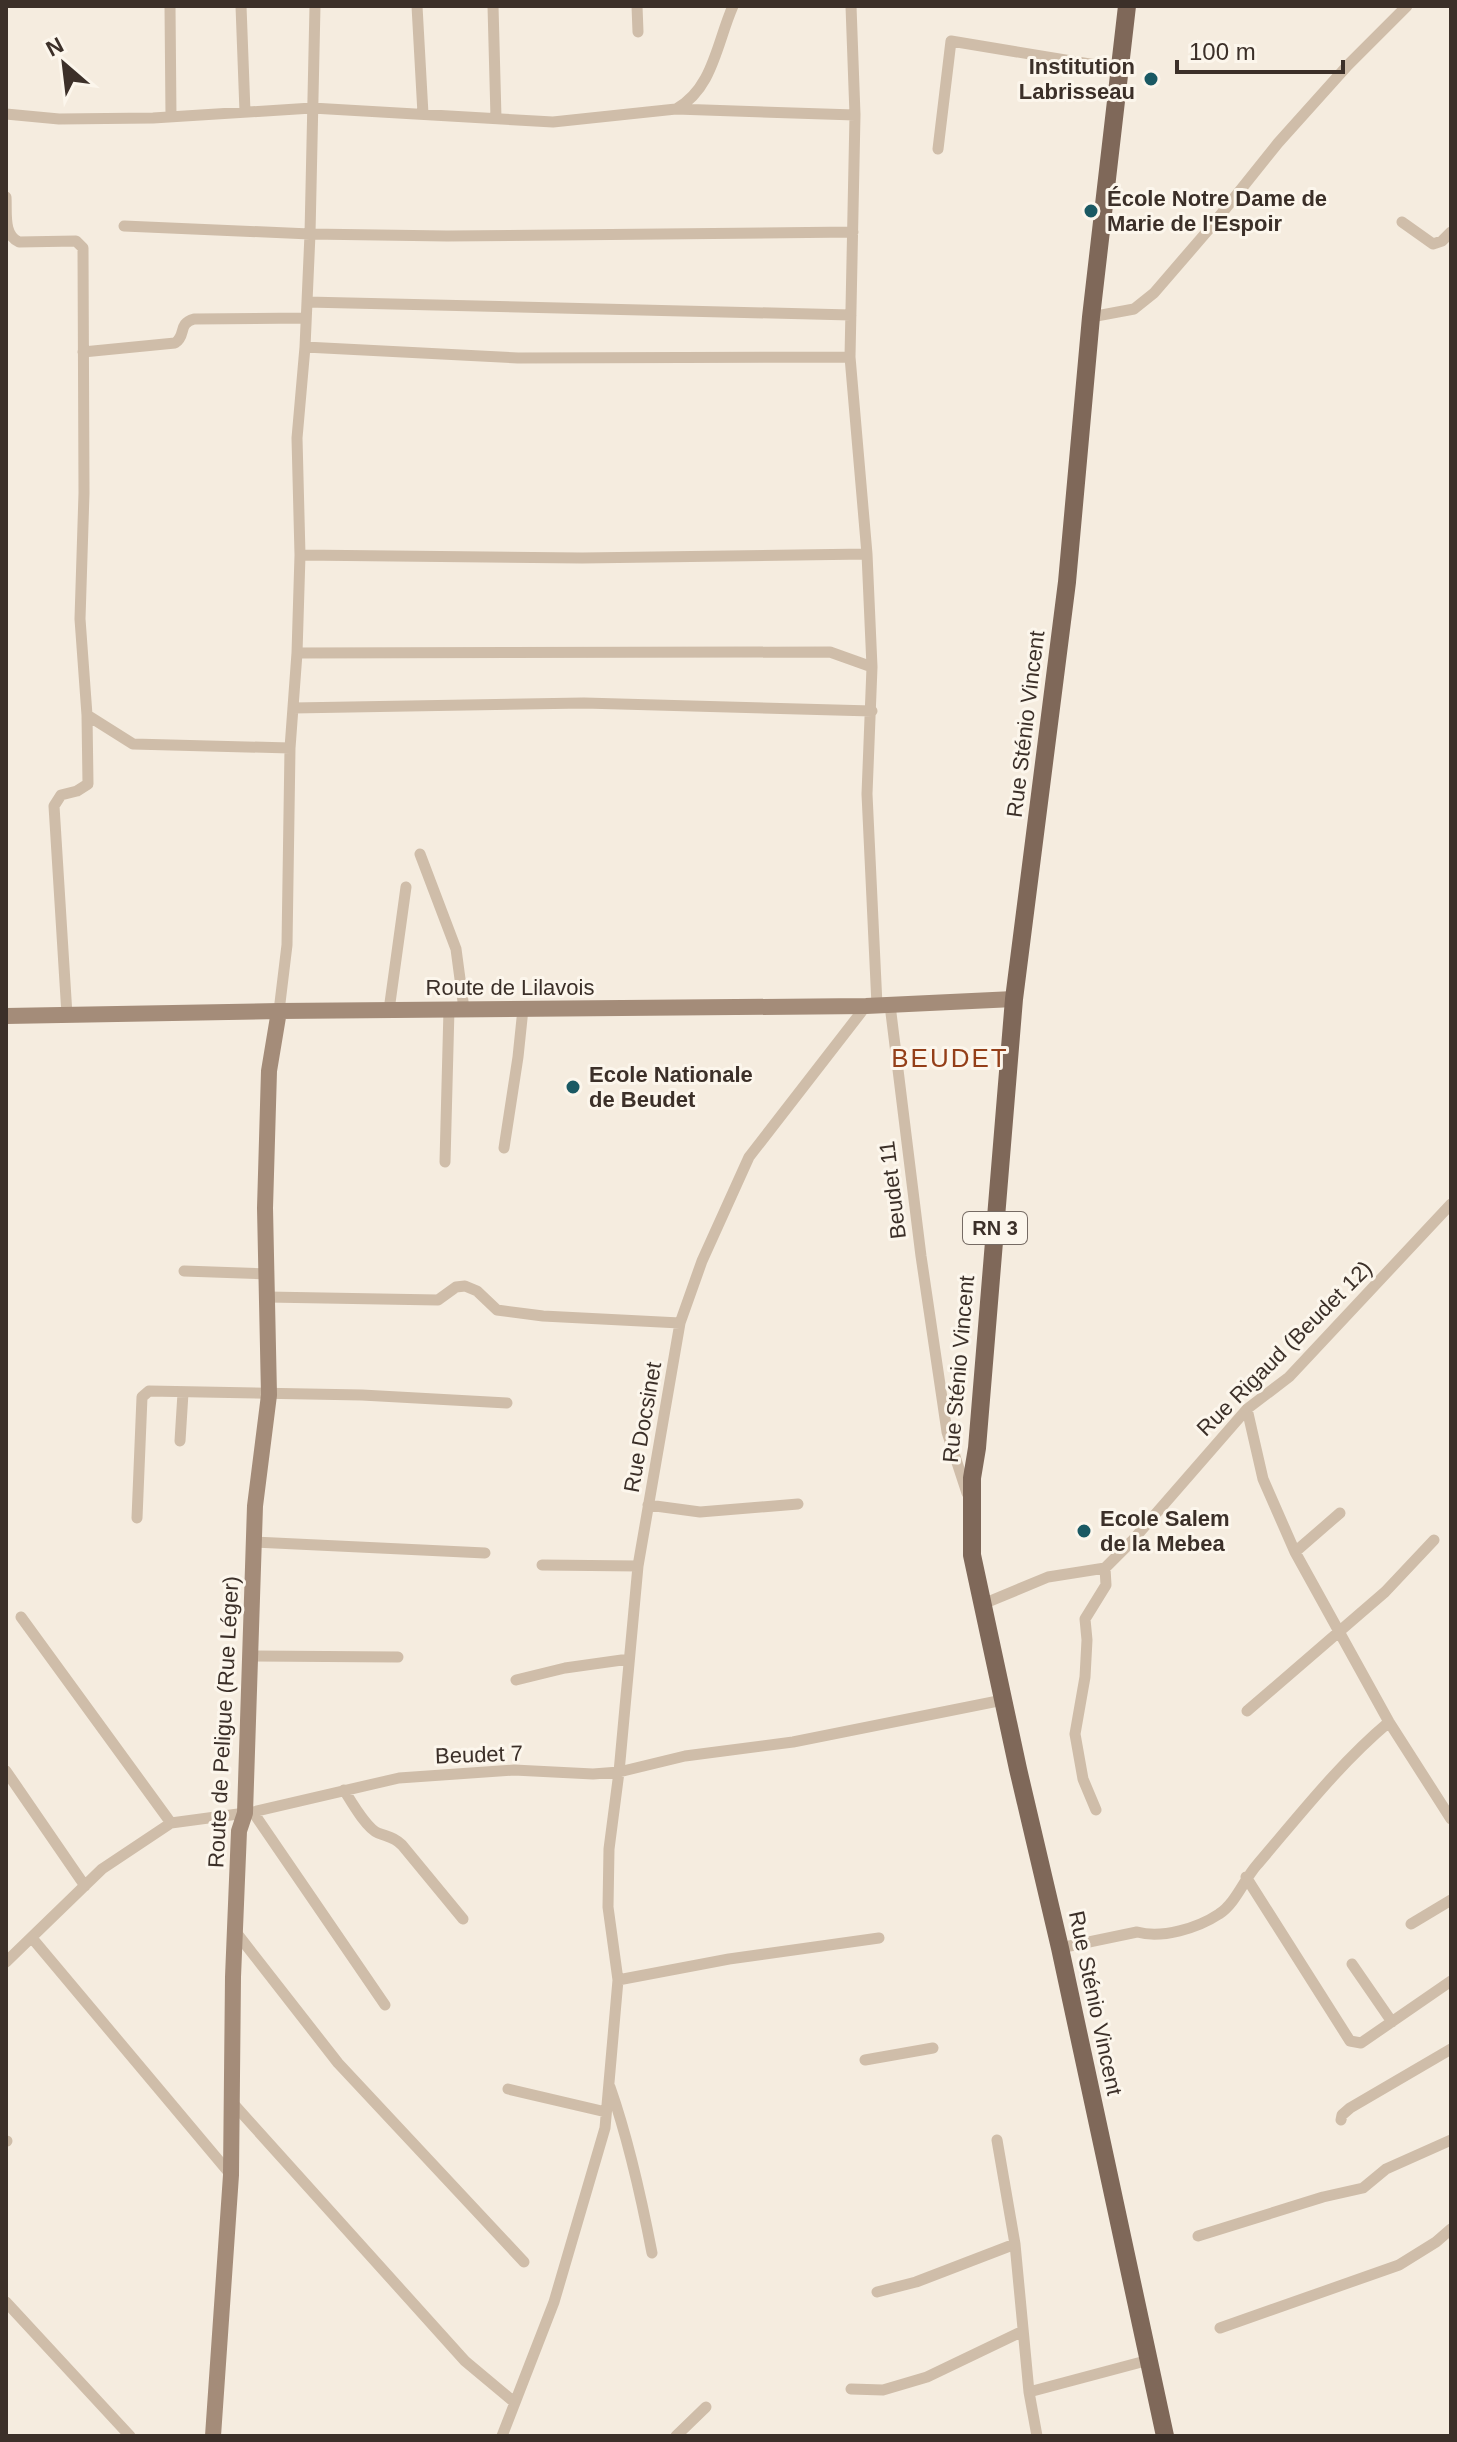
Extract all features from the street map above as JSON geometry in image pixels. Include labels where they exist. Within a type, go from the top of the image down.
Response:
[{"type":"main road","name":"Rue Sténio Vincent","points":[[1127,6],[1091,317],[1067,582],[1014,999],[972,1478],[972,1555],[1165,2436]]},
{"type":"street","points":[[170,6],[171,117]]},
{"type":"street","points":[[241,6],[245,112]]},
{"type":"street","points":[[279,1011],[287,945],[290,748],[300,555],[297,438],[310,234],[315,6]]},
{"type":"street","points":[[417,6],[423,114]]},
{"type":"street","points":[[493,6],[496,118]]},
{"type":"street","points":[[637,6],[638,32]]},
{"type":"street","points":[[676,109],[688,103],[710,71],[733,6]]},
{"type":"street","name":"Beudet 11","points":[[851,6],[855,115],[850,357],[867,554],[872,667],[867,794],[878,1005],[921,1256],[947,1432],[972,1510]]},
{"type":"street","points":[[1091,317],[1134,309],[1154,293],[1278,143],[1348,65],[1407,6]]},
{"type":"street","points":[[938,149],[951,41],[1120,69]]},
{"type":"street","points":[[6,114],[59,119],[171,117],[312,108],[553,122],[676,109],[855,115]]},
{"type":"street","points":[[6,197],[11,239],[19,242],[76,241],[83,248],[84,521],[80,619],[88,784],[61,795],[54,806],[67,1015]]},
{"type":"street","points":[[1402,222],[1433,244],[1442,241],[1451,232]]},
{"type":"street","points":[[124,226],[447,236],[853,232]]},
{"type":"street","points":[[307,302],[851,315]]},
{"type":"street","points":[[83,352],[175,343],[187,321],[194,319],[306,318]]},
{"type":"street","points":[[305,347],[518,358],[850,357]]},
{"type":"street","points":[[300,555],[582,558],[867,554]]},
{"type":"street","points":[[297,653],[830,652],[872,667]]},
{"type":"street","points":[[293,708],[584,703],[872,711]]},
{"type":"street","points":[[87,715],[133,744],[290,748]]},
{"type":"street","points":[[420,854],[458,958],[445,1162]]},
{"type":"street","points":[[389,1010],[406,887]]},
{"type":"street","name":"Route de Lilavois","points":[[6,1016],[878,1005],[1014,999]]},
{"type":"street","name":"Rue Docsinet","points":[[502,2436],[554,2302],[605,2128],[618,1980],[608,1907],[609,1849],[638,1566],[680,1323],[702,1261],[749,1157],[878,1005]]},
{"type":"street","points":[[504,1148],[523,1009]]},
{"type":"street","name":"Route de Peligue (Rue Léger)","points":[[213,2436],[231,2175],[230,2100],[239,1831],[249,1812],[255,1506],[269,1395],[265,1208],[269,1071],[279,1011]]},
{"type":"street","name":"Rue Rigaud (Beudet 12)","points":[[1105,1568],[1247,1409],[1289,1377],[1451,1204]]},
{"type":"street","points":[[184,1271],[267,1274]]},
{"type":"street","points":[[267,1297],[438,1300],[456,1287],[465,1286],[477,1291],[497,1310],[543,1316],[680,1323]]},
{"type":"street","points":[[137,1518],[142,1397],[149,1391],[362,1395],[507,1403]]},
{"type":"street","points":[[180,1441],[183,1393]]},
{"type":"street","points":[[1247,1409],[1263,1479],[1295,1552],[1389,1722],[1451,1819]]},
{"type":"street","points":[[648,1505],[700,1512],[798,1504]]},
{"type":"street","points":[[1295,1552],[1340,1513]]},
{"type":"street","points":[[1247,1711],[1385,1592],[1434,1540]]},
{"type":"street","points":[[254,1542],[485,1553]]},
{"type":"street","points":[[542,1565],[638,1566]]},
{"type":"street","points":[[983,1604],[1048,1577],[1105,1568],[1106,1585],[1085,1619],[1085,1677],[1075,1734],[1083,1779],[1096,1810]]},
{"type":"street","points":[[21,1617],[171,1823]]},
{"type":"street","points":[[251,1656],[398,1657]]},
{"type":"street","points":[[516,1680],[565,1668],[629,1659]]},
{"type":"street","name":"Beudet 7","points":[[6,1962],[102,1869],[171,1823],[249,1812],[399,1778],[514,1770],[593,1774],[619,1772],[685,1756],[793,1742],[1003,1700]]},
{"type":"street","points":[[1060,1948],[1137,1932],[1148,1935],[1174,1933],[1217,1915],[1226,1908],[1246,1877],[1316,1796],[1389,1722]]},
{"type":"street","points":[[6,1771],[85,1886]]},
{"type":"street","points":[[344,1790],[370,1827],[378,1833],[390,1835],[402,1845],[463,1919]]},
{"type":"street","points":[[249,1812],[385,2005]]},
{"type":"street","points":[[1246,1877],[1350,2041],[1355,2044],[1361,2043],[1451,1981]]},
{"type":"street","points":[[1411,1924],[1451,1900]]},
{"type":"street","points":[[235,1930],[338,2063],[524,2262]]},
{"type":"street","points":[[32,1938],[231,2175]]},
{"type":"street","points":[[618,1980],[729,1959],[879,1938]]},
{"type":"street","points":[[1352,1964],[1392,2022]]},
{"type":"street","points":[[865,2060],[933,2048]]},
{"type":"street","points":[[1341,2120],[1350,2108],[1451,2049]]},
{"type":"street","points":[[608,2082],[638,2175],[652,2253]]},
{"type":"street","points":[[508,2089],[606,2112]]},
{"type":"street","points":[[230,2100],[465,2361],[514,2402]]},
{"type":"street","points":[[997,2140],[1015,2244],[1029,2392],[1037,2436]]},
{"type":"street","points":[[1198,2236],[1309,2201],[1363,2188],[1386,2169],[1451,2140]]},
{"type":"street","points":[[1220,2328],[1399,2265],[1451,2229]]},
{"type":"street","points":[[877,2292],[916,2282],[1015,2244]]},
{"type":"street","points":[[6,2302],[130,2436]]},
{"type":"street","points":[[851,2389],[883,2390],[927,2377],[1023,2331]]},
{"type":"street","points":[[1029,2392],[1149,2360]]},
{"type":"street","points":[[676,2436],[706,2407]]},
{"type":"place","name":"Institution Labrisseau","points":[[1151,79]]},
{"type":"place","name":"École Notre Dame de Marie de l'Espoir","points":[[1091,211]]},
{"type":"place","name":"Ecole Nationale de Beudet","points":[[573,1087]]},
{"type":"place","name":"Ecole Salem de la Mebea","points":[[1084,1531]]},
{"type":"district","name":"BEUDET","points":[[950,1058]]}]
